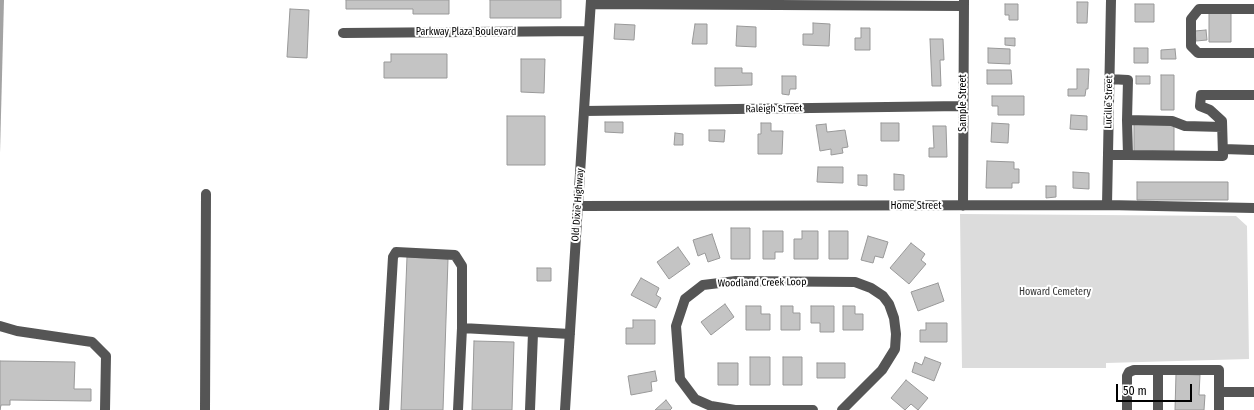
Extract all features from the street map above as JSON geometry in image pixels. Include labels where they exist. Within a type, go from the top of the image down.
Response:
[{"type":"street","name":"Lucille Street","points":[[1107,205],[1111,0]]},
{"type":"street","points":[[591,2],[964,3]]},
{"type":"street","name":"Old Dixie Highway","points":[[565,410],[591,2]]},
{"type":"street","name":"Sample Street","points":[[963,206],[964,3]]},
{"type":"street","points":[[1254,9],[1199,9],[1191,19],[1191,46],[1198,53],[1254,53]]},
{"type":"street","name":"Parkway Plaza Boulevard","points":[[343,33],[589,32]]},
{"type":"street","points":[[1110,79],[1128,80],[1128,155]]},
{"type":"street","points":[[1108,155],[1223,156],[1222,121],[1219,117],[1200,106],[1201,95],[1254,95]]},
{"type":"street","name":"Raleigh Street","points":[[584,111],[963,106]]},
{"type":"street","points":[[1127,120],[1172,121],[1185,126],[1222,127]]},
{"type":"street","points":[[1223,149],[1254,150]]},
{"type":"street","points":[[205,410],[206,194]]},
{"type":"street","name":"Home Street","points":[[578,206],[1107,205],[1254,208]]},
{"type":"street","points":[[384,410],[393,257],[396,252],[455,255],[462,266],[462,328],[458,410]]},
{"type":"street","name":"Woodland Creek Loop","points":[[813,410],[735,410],[712,406],[695,399],[680,380],[676,326],[685,299],[703,285],[736,281],[855,282],[871,288],[883,296],[889,304],[894,318],[896,334],[895,349],[882,370],[842,410]]},
{"type":"street","points":[[0,326],[17,331],[92,342],[106,356],[105,410]]},
{"type":"street","points":[[462,328],[570,334]]},
{"type":"street","points":[[530,410],[533,333]]},
{"type":"street","points":[[1127,410],[1127,376],[1129,372],[1134,370],[1219,370],[1219,410]]},
{"type":"street","points":[[1158,370],[1158,410]]},
{"type":"street","points":[[1219,392],[1254,392]]},
{"type":"green space","name":"Howard Cemetery","points":[[960,214],[1236,216],[1247,226],[1249,359],[1106,363],[1106,368],[962,368]]},
{"type":"shaded area","points":[[0,0],[4,0],[0,153]]},
{"type":"building","points":[[346,0],[449,0],[449,14],[413,14],[413,9],[346,9]]},
{"type":"building","points":[[490,0],[561,0],[561,18],[490,18]]},
{"type":"building","points":[[1077,2],[1088,2],[1087,23],[1077,23]]},
{"type":"building","points":[[1005,4],[1018,4],[1018,20],[1009,20],[1009,15],[1005,15]]},
{"type":"building","points":[[1135,4],[1154,4],[1154,22],[1135,22]]},
{"type":"building","points":[[290,9],[309,10],[307,58],[287,57]]},
{"type":"building","points":[[1209,13],[1231,13],[1231,42],[1209,42]]},
{"type":"building","points":[[813,23],[830,24],[829,46],[803,45],[803,34],[813,34]]},
{"type":"building","points":[[615,24],[635,25],[634,40],[614,39]]},
{"type":"building","points":[[695,24],[707,24],[707,44],[692,44]]},
{"type":"building","points":[[737,26],[756,27],[756,47],[736,46]]},
{"type":"building","points":[[861,28],[870,28],[870,50],[855,50],[855,38],[861,38]]},
{"type":"building","points":[[1206,30],[1207,40],[1196,41],[1195,31]]},
{"type":"building","points":[[1005,38],[1015,38],[1015,46],[1005,45]]},
{"type":"building","points":[[930,39],[943,39],[944,60],[940,60],[941,86],[932,86]]},
{"type":"building","points":[[988,48],[1010,49],[1010,64],[988,63]]},
{"type":"building","points":[[1134,48],[1148,48],[1148,63],[1134,63]]},
{"type":"building","points":[[1175,49],[1176,59],[1161,59],[1161,50]]},
{"type":"building","points":[[391,54],[447,54],[447,78],[384,78],[384,62],[391,62]]},
{"type":"building","points":[[521,59],[545,59],[544,93],[521,92]]},
{"type":"building","points":[[715,68],[742,68],[742,73],[752,73],[752,85],[715,86]]},
{"type":"building","points":[[1077,69],[1089,69],[1088,89],[1086,89],[1085,96],[1068,96],[1068,89],[1077,89]]},
{"type":"building","points":[[987,70],[1011,70],[1012,84],[987,84]]},
{"type":"building","points":[[1161,75],[1174,75],[1174,110],[1161,110]]},
{"type":"building","points":[[782,76],[796,76],[796,89],[790,89],[789,95],[782,94]]},
{"type":"building","points":[[1136,76],[1150,76],[1150,84],[1136,84]]},
{"type":"building","points":[[992,96],[1024,96],[1024,115],[998,115],[998,106],[992,106]]},
{"type":"building","points":[[1071,115],[1087,116],[1087,130],[1070,129]]},
{"type":"building","points":[[507,116],[545,116],[545,165],[507,165]]},
{"type":"building","points":[[605,122],[623,122],[623,133],[605,132]]},
{"type":"building","points":[[761,123],[771,123],[771,131],[783,131],[782,154],[758,154],[758,134],[761,134]]},
{"type":"building","points":[[881,123],[899,123],[899,141],[881,141]]},
{"type":"building","points":[[992,123],[1009,124],[1008,143],[991,142]]},
{"type":"building","points":[[826,124],[827,132],[845,130],[848,147],[842,148],[843,153],[831,155],[831,149],[820,151],[816,125]]},
{"type":"building","points":[[1134,124],[1174,124],[1174,152],[1134,152]]},
{"type":"building","points":[[933,126],[946,126],[947,157],[929,157],[929,148],[934,148]]},
{"type":"building","points":[[709,130],[725,130],[724,142],[709,141]]},
{"type":"building","points":[[675,133],[683,134],[683,145],[674,145]]},
{"type":"building","points":[[987,161],[1014,162],[1014,169],[1019,169],[1019,183],[1012,183],[1012,188],[986,188]]},
{"type":"building","points":[[818,167],[843,167],[843,183],[817,182]]},
{"type":"building","points":[[1073,172],[1089,173],[1089,189],[1073,188]]},
{"type":"building","points":[[894,174],[904,175],[904,190],[894,190]]},
{"type":"building","points":[[858,175],[867,175],[867,186],[858,185]]},
{"type":"building","points":[[1137,182],[1228,182],[1228,200],[1137,200]]},
{"type":"building","points":[[1046,186],[1056,186],[1056,197],[1046,198]]},
{"type":"building","points":[[731,228],[750,228],[750,259],[731,259]]},
{"type":"building","points":[[763,231],[783,231],[783,252],[775,252],[775,259],[763,259]]},
{"type":"building","points":[[802,231],[818,231],[818,259],[794,259],[794,239],[802,239]]},
{"type":"building","points":[[829,231],[848,231],[848,259],[829,259]]},
{"type":"building","points":[[712,234],[720,258],[708,262],[705,253],[698,256],[693,240]]},
{"type":"building","points":[[868,236],[888,242],[883,258],[875,256],[873,263],[861,260]]},
{"type":"building","points":[[911,243],[925,254],[921,260],[926,264],[909,284],[890,268]]},
{"type":"building","points":[[678,247],[690,264],[669,279],[657,262]]},
{"type":"building","points":[[407,257],[448,259],[443,410],[401,410]]},
{"type":"building","points":[[537,268],[551,268],[551,281],[537,281]]},
{"type":"building","points":[[641,278],[659,288],[656,295],[661,298],[656,308],[631,295]]},
{"type":"building","points":[[938,283],[944,301],[918,311],[911,292]]},
{"type":"building","points":[[725,304],[734,317],[711,335],[701,322]]},
{"type":"building","points":[[746,306],[761,306],[761,314],[770,314],[770,330],[746,330]]},
{"type":"building","points":[[781,306],[793,306],[793,313],[800,313],[800,330],[781,330]]},
{"type":"building","points":[[811,306],[834,306],[834,332],[820,332],[820,323],[811,323]]},
{"type":"building","points":[[843,306],[855,306],[855,314],[863,314],[863,330],[843,330]]},
{"type":"building","points":[[633,320],[655,320],[655,344],[626,344],[626,328],[633,328]]},
{"type":"building","points":[[926,323],[947,323],[947,342],[920,342],[920,330],[926,330]]},
{"type":"building","points":[[474,341],[514,342],[512,410],[472,410]]},
{"type":"building","points":[[750,357],[770,357],[770,385],[750,385]]},
{"type":"building","points":[[783,357],[802,357],[802,385],[783,385]]},
{"type":"building","points":[[925,357],[941,363],[934,381],[912,372],[915,362],[922,365]]},
{"type":"building","points":[[0,361],[75,362],[74,389],[91,389],[91,401],[10,400],[10,405],[1,405],[0,410]]},
{"type":"building","points":[[718,363],[738,363],[738,385],[718,385]]},
{"type":"building","points":[[817,363],[845,363],[845,378],[817,378]]},
{"type":"building","points":[[655,371],[657,381],[651,382],[652,391],[631,395],[628,376]]},
{"type":"building","points":[[1176,374],[1200,375],[1199,395],[1205,395],[1204,410],[1175,410]]},
{"type":"building","points":[[906,380],[928,398],[918,410],[911,404],[905,410],[891,398]]},
{"type":"building","points":[[666,400],[672,408],[670,410],[655,410]]}]
